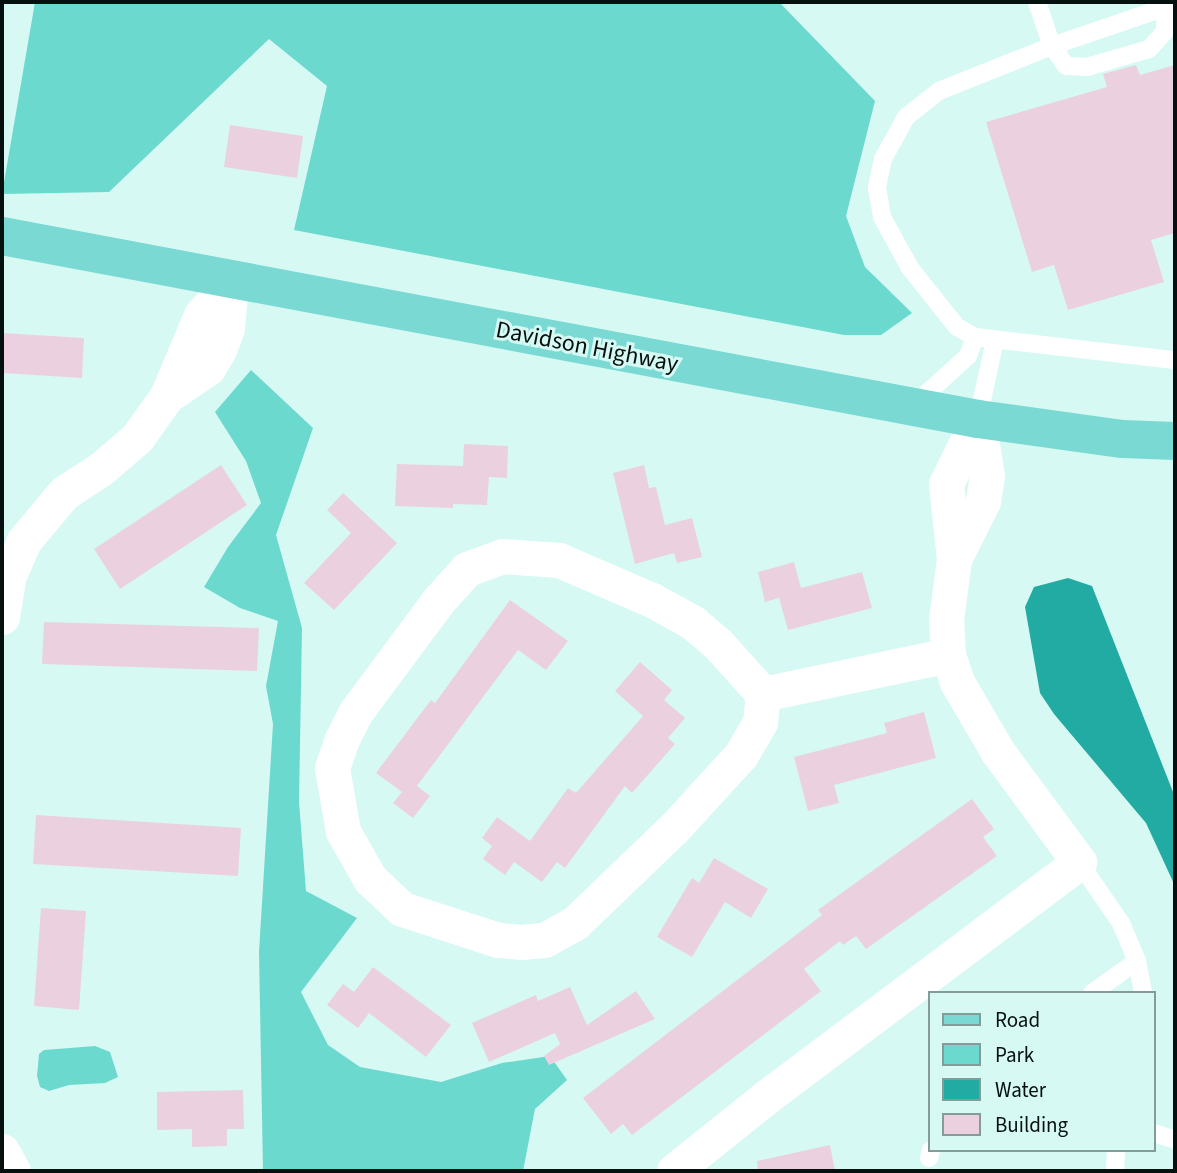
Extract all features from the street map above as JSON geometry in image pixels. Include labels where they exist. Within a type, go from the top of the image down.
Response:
[{"type":"main road","name":"Davidson Highway","points":[[2,236],[978,419],[1123,439],[1175,441]]},
{"type":"street","points":[[2,617],[8,578],[23,542],[64,493],[102,468],[137,438],[167,396],[208,369],[227,328],[231,281]]},
{"type":"street","points":[[686,1168],[1079,862],[998,752],[957,682],[948,655],[946,620],[954,559],[946,484],[978,419]]},
{"type":"street","points":[[502,556],[559,560],[653,600],[692,622],[718,644],[763,694],[760,722],[741,755],[674,828],[575,923],[544,940],[498,940],[402,909],[370,879],[343,831],[332,768],[355,713],[439,600],[467,569],[502,556]]},
{"type":"street","points":[[763,694],[948,655]]},
{"type":"street","points":[[2,1151],[13,1171]]},
{"type":"lane","points":[[1037,2],[1052,46],[1066,66],[1087,67],[1149,49],[1165,31],[1171,5]]},
{"type":"lane","points":[[1171,5],[1052,46],[939,92],[906,117],[883,159],[877,188],[882,217],[910,268],[957,327],[975,337],[995,340],[1175,359]]},
{"type":"lane","points":[[912,407],[968,356],[975,337]]},
{"type":"lane","points":[[978,419],[995,340]]},
{"type":"lane","points":[[1079,862],[1121,923],[1137,961],[1143,991]]},
{"type":"lane","points":[[1095,991],[1137,961]]},
{"type":"lane","points":[[1156,1134],[1175,1140]]},
{"type":"lane","points":[[1115,1171],[1116,1152]]},
{"type":"green space","points":[[35,2],[779,2],[875,101],[846,216],[865,267],[912,313],[881,335],[844,335],[294,230],[327,86],[269,39],[109,192],[2,194]]},
{"type":"green space","points":[[251,370],[313,428],[276,535],[302,628],[299,802],[306,891],[357,918],[301,992],[328,1045],[360,1067],[441,1082],[502,1063],[550,1056],[567,1080],[535,1109],[523,1171],[263,1171],[259,952],[273,724],[266,686],[278,621],[240,608],[204,587],[228,547],[261,503],[246,461],[215,412]]},
{"type":"green space","points":[[95,1046],[110,1052],[118,1077],[105,1083],[69,1085],[49,1091],[40,1087],[37,1076],[39,1054],[44,1050]]},
{"type":"water","points":[[1068,578],[1092,586],[1175,797],[1175,886],[1146,823],[1054,714],[1040,693],[1025,607],[1034,587]]},
{"type":"building","points":[[1136,65],[1140,75],[1175,65],[1175,233],[1151,240],[1164,282],[1068,310],[1054,265],[1032,272],[986,122],[1107,87],[1103,74]]},
{"type":"building","points":[[230,125],[303,136],[297,178],[224,167]]},
{"type":"building","points":[[2,333],[84,338],[82,378],[2,373]]},
{"type":"building","points":[[464,444],[508,446],[507,478],[489,477],[487,505],[453,504],[453,508],[395,506],[397,464],[463,466]]},
{"type":"building","points":[[221,465],[247,505],[120,589],[94,549]]},
{"type":"building","points":[[644,465],[649,488],[656,487],[665,525],[692,518],[702,557],[677,563],[674,553],[635,564],[613,473]]},
{"type":"building","points":[[343,493],[397,543],[334,610],[304,583],[351,533],[327,510]]},
{"type":"building","points":[[794,562],[801,588],[862,572],[872,608],[788,630],[779,598],[765,602],[758,572]]},
{"type":"building","points":[[510,600],[568,641],[546,670],[518,650],[417,786],[430,796],[413,818],[393,803],[402,792],[376,773],[431,700],[435,703]]},
{"type":"building","points":[[44,622],[259,628],[257,671],[42,664]]},
{"type":"building","points":[[640,662],[672,690],[664,700],[685,718],[668,738],[675,744],[632,793],[625,786],[565,868],[557,862],[542,882],[514,862],[505,875],[483,859],[492,846],[482,838],[497,817],[530,841],[568,788],[576,793],[643,716],[615,691]]},
{"type":"building","points":[[924,712],[936,758],[834,785],[839,803],[808,811],[794,757],[887,733],[884,723]]},
{"type":"building","points":[[972,799],[994,829],[983,837],[997,856],[866,949],[856,936],[843,945],[840,941],[804,969],[821,991],[632,1135],[623,1124],[611,1134],[583,1098],[822,915],[818,910]]},
{"type":"building","points":[[36,815],[241,828],[238,876],[33,864]]},
{"type":"building","points":[[714,858],[768,889],[751,918],[725,902],[692,957],[657,937],[692,878],[699,883]]},
{"type":"building","points":[[41,908],[86,911],[79,1010],[34,1006]]},
{"type":"building","points":[[373,967],[451,1025],[426,1057],[369,1013],[358,1028],[327,1005],[343,984],[354,992]]},
{"type":"building","points":[[570,987],[587,1025],[636,991],[655,1019],[549,1065],[544,1056],[560,1044],[555,1033],[489,1062],[472,1023],[536,995],[538,1001]]},
{"type":"building","points":[[243,1090],[244,1129],[227,1129],[227,1146],[192,1147],[192,1129],[157,1130],[157,1092]]},
{"type":"building","points":[[830,1145],[835,1171],[758,1171],[757,1161]]}]
